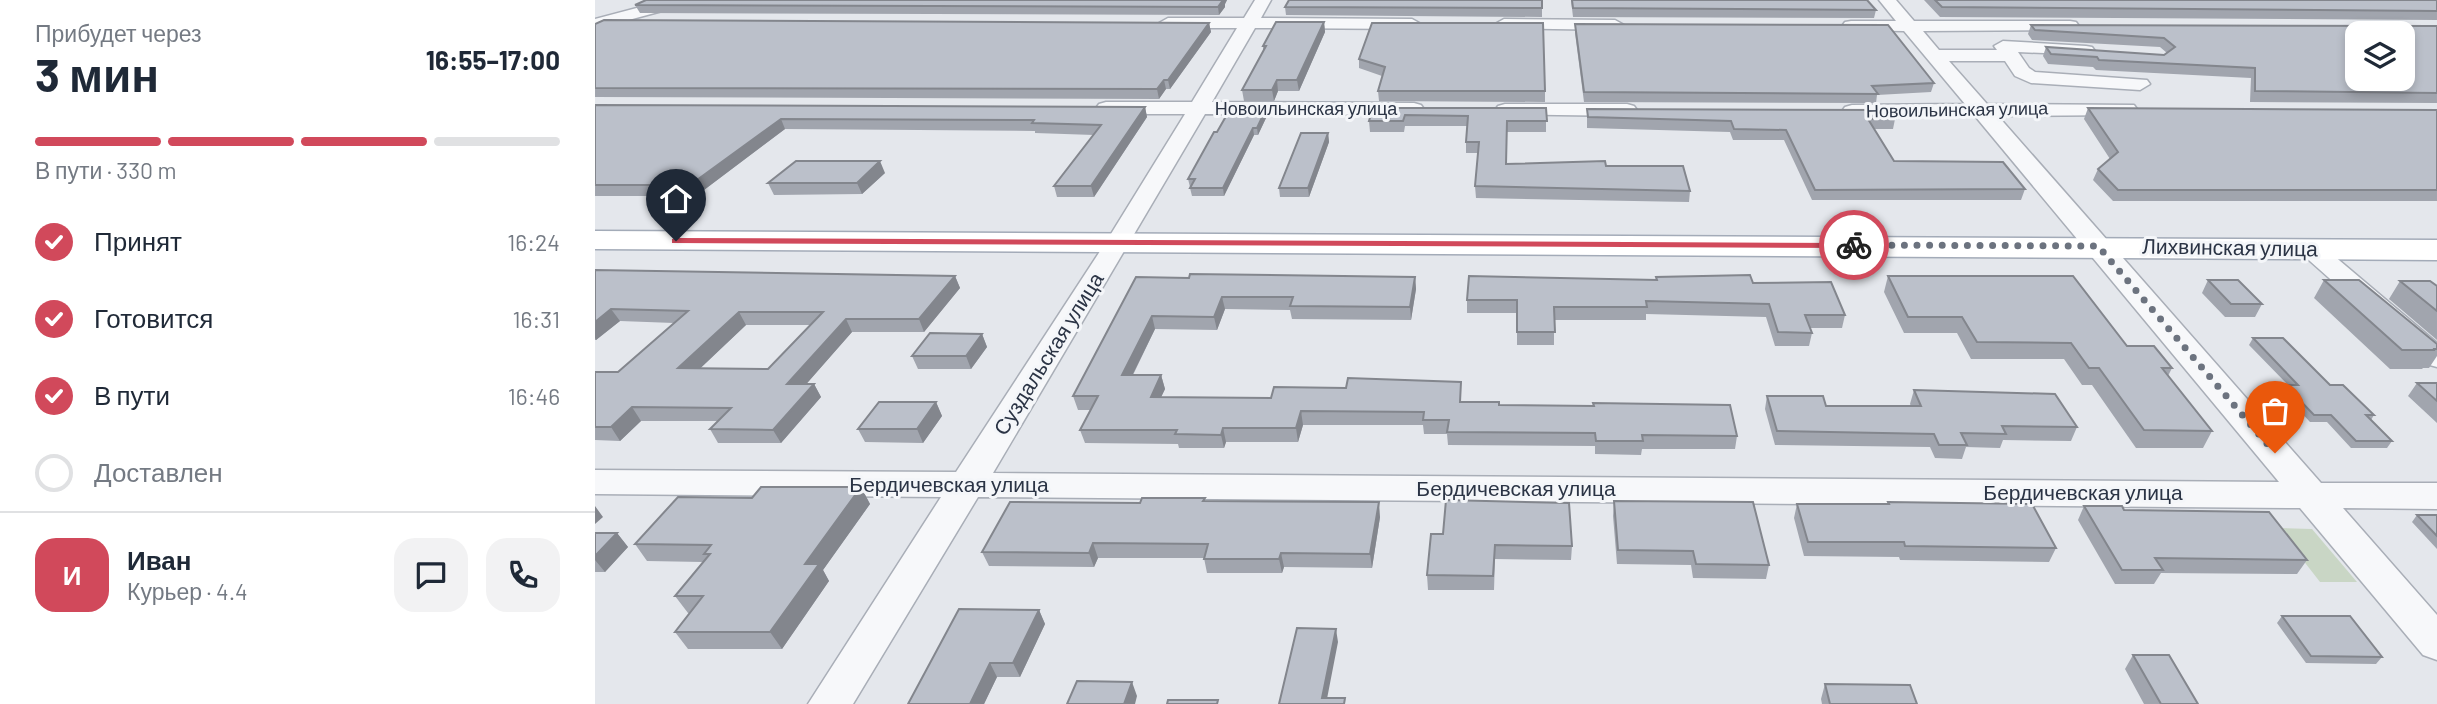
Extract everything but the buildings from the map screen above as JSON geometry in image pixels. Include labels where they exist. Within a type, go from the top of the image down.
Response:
[{"type":"main road","name":"Лихвинская улица","points":[[595,240],[2098,246],[2437,250]]},
{"type":"street","points":[[1887,0],[2437,643]]},
{"type":"street","points":[[600,22],[679,1]]},
{"type":"street","points":[[1153,23],[1256,12],[1424,24]]},
{"type":"street","name":"Суздальская улица","points":[[830,704],[1119,242],[1196,108],[1256,12]]},
{"type":"street","points":[[600,22],[673,22]]},
{"type":"street","points":[[1480,24],[1632,25]]},
{"type":"street","points":[[1840,26],[2089,26]]},
{"type":"street","points":[[2108,52],[2003,46],[2022,72],[2031,77],[2140,84]]},
{"type":"street","points":[[1934,55],[2011,56]]},
{"type":"street","name":"Новоильинская улица","points":[[1084,108],[1430,109]]},
{"type":"street","name":"Новоильинская улица","points":[[1830,111],[2148,109]]},
{"type":"street","points":[[1485,110],[1651,110]]},
{"type":"street","points":[[2311,249],[2437,358]]},
{"type":"street","name":"Бердичевская улица","points":[[595,482],[2437,496]]},
{"type":"green space","points":[[2278,528],[2312,529],[2357,582],[2320,582]]},
{"type":"way so far","points":[[1854,245],[2098,246],[2131,288],[2275,453]]},
{"type":"route","points":[[676,241],[1854,245]]}]
